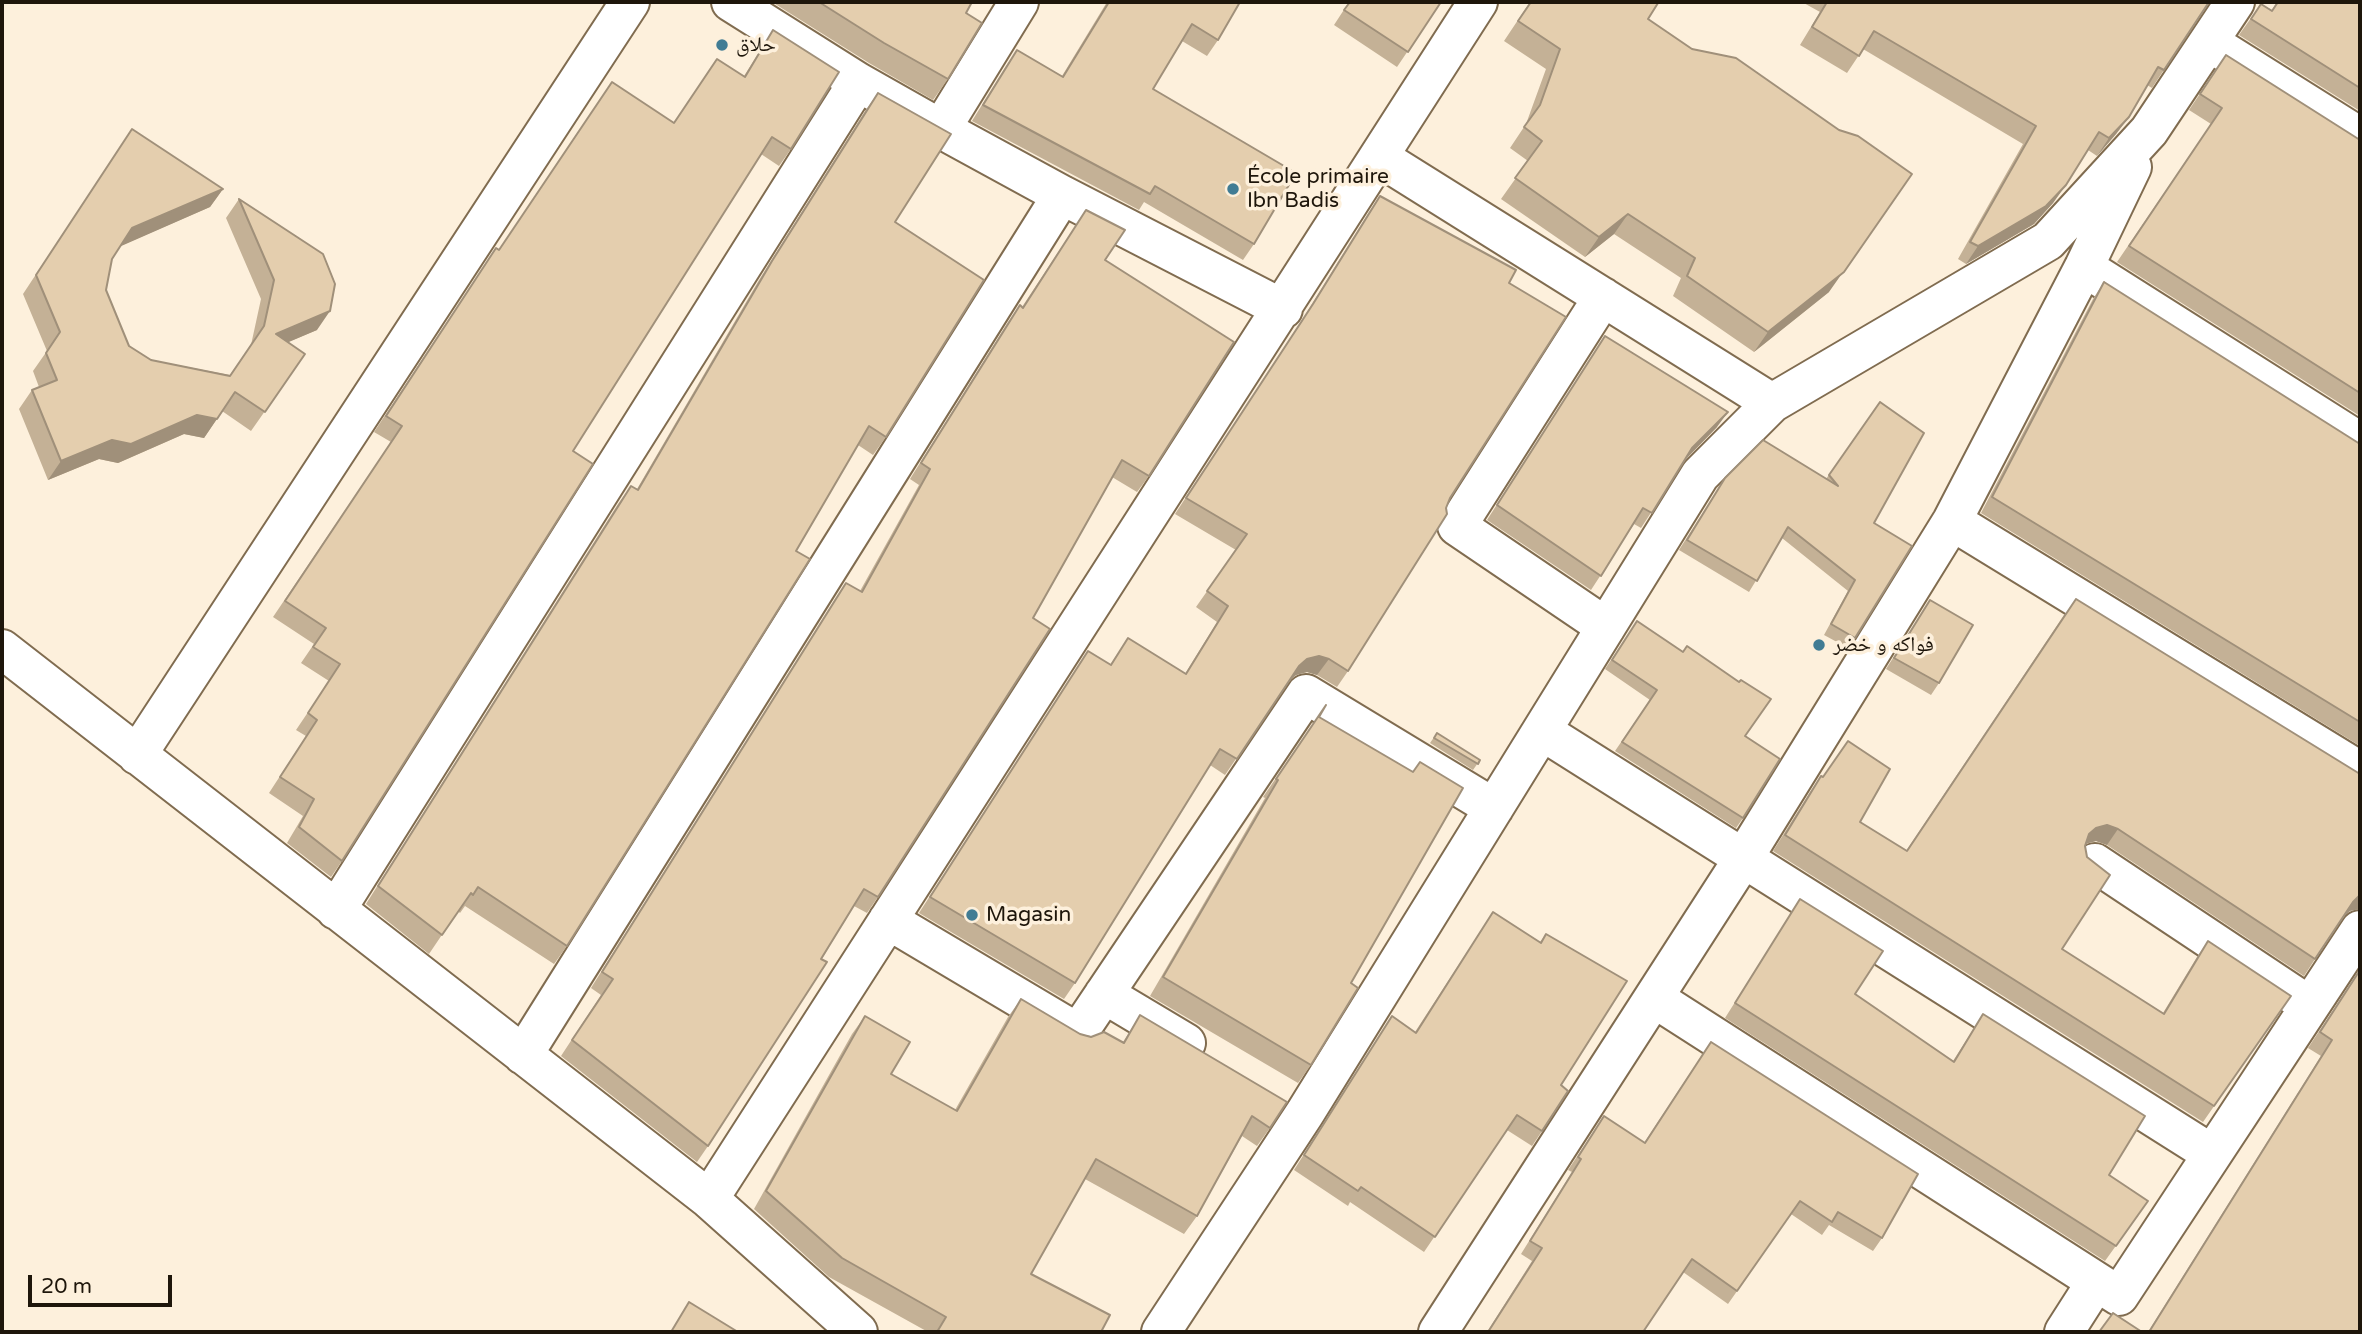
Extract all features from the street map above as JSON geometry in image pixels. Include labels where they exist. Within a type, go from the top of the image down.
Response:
[{"type":"street","points":[[137,755],[629,2]]},
{"type":"street","points":[[731,2],[858,82],[941,129],[1283,309]]},
{"type":"street","points":[[941,129],[1019,2]]},
{"type":"street","points":[[709,1199],[1478,2]]},
{"type":"street","points":[[1438,1332],[1743,859],[1952,521],[2084,267],[2149,131],[2235,2]]},
{"type":"street","points":[[2209,42],[2360,136]]},
{"type":"street","points":[[336,910],[858,82]]},
{"type":"street","points":[[1161,1332],[1305,1113],[1700,475],[1772,403],[2048,241],[2149,131]]},
{"type":"street","points":[[1379,157],[1772,403]]},
{"type":"street","points":[[523,1055],[1062,195]]},
{"type":"street","points":[[2084,267],[2360,442]]},
{"type":"street","points":[[1603,297],[1457,526],[1606,627]]},
{"type":"street","points":[[1952,521],[2360,771]]},
{"type":"street","points":[[2,649],[709,1199],[858,1332]]},
{"type":"street","points":[[888,920],[1078,1033],[1306,694],[1494,808]]},
{"type":"street","points":[[1542,732],[2212,1154]]},
{"type":"street","points":[[2095,863],[2310,1006]]},
{"type":"street","points":[[1654,998],[2119,1296],[2360,930]]},
{"type":"street","points":[[1104,994],[1210,1057]]},
{"type":"street","points":[[1269,1092],[1305,1113]]},
{"type":"street","points":[[2064,1332],[2096,1282]]},
{"type":"building","points":[[819,2],[972,2],[966,13],[982,23],[948,79]]},
{"type":"building","points":[[1109,2],[1240,2],[1218,40],[1192,24],[1153,89],[1296,173],[1254,244],[1155,186],[1150,194],[983,105],[1017,50],[1063,77]]},
{"type":"building","points":[[1350,2],[1441,2],[1408,52],[1344,10]]},
{"type":"building","points":[[1531,2],[1656,2],[1658,3],[1648,19],[1692,49],[1736,58],[1839,130],[1858,136],[1912,174],[1844,272],[1768,332],[1687,276],[1695,258],[1628,214],[1599,237],[1515,178],[1542,141],[1524,127],[1540,105],[1560,49],[1518,21]]},
{"type":"building","points":[[1827,2],[2209,2],[2164,70],[2158,67],[2129,117],[2109,138],[2099,132],[2066,185],[2046,206],[1978,246],[1970,242],[2036,126],[1874,31],[1859,56],[1812,27]]},
{"type":"building","points":[[2278,2],[2360,2],[2360,88],[2251,19],[2261,4],[2272,11]]},
{"type":"building","points":[[773,30],[839,72],[791,149],[772,137],[573,451],[593,464],[342,861],[299,827],[314,799],[280,777],[317,720],[308,713],[340,664],[313,647],[326,628],[285,601],[402,426],[386,416],[496,248],[499,250],[612,82],[674,123],[717,59],[745,77]]},
{"type":"building","points":[[2226,55],[2360,140],[2360,393],[2129,246],[2222,108],[2200,94]]},
{"type":"building","points":[[878,93],[951,134],[895,222],[984,280],[886,437],[869,426],[796,551],[810,559],[567,946],[478,887],[442,935],[378,886],[631,486],[638,490],[772,261]]},
{"type":"building","points":[[132,129],[223,189],[132,228],[112,259],[106,290],[129,346],[151,360],[230,376],[264,326],[274,280],[239,199],[323,254],[335,284],[330,311],[276,334],[305,354],[265,412],[235,392],[217,419],[197,415],[131,444],[112,440],[61,461],[32,390],[57,380],[46,353],[60,332],[36,275]]},
{"type":"building","points":[[1380,196],[1516,270],[1509,283],[1566,317],[1450,498],[1447,514],[1348,671],[1319,656],[1307,659],[1299,666],[1237,759],[1220,749],[1075,983],[930,897],[1088,651],[1111,665],[1128,638],[1186,674],[1228,606],[1207,591],[1247,534],[1186,498]]},
{"type":"building","points":[[1086,210],[1125,230],[1105,260],[1234,342],[1149,476],[1122,460],[1033,618],[1050,629],[878,897],[864,889],[821,959],[827,962],[708,1146],[572,1040],[613,979],[602,972],[846,583],[862,592],[930,469],[921,463],[1020,305],[1023,308]]},
{"type":"building","points":[[2104,282],[2360,444],[2360,722],[1992,497]]},
{"type":"building","points":[[1605,336],[1728,412],[1692,448],[1652,513],[1643,508],[1601,576],[1497,505]]},
{"type":"building","points":[[1880,402],[1924,433],[1874,523],[1912,546],[1855,638],[1831,624],[1855,580],[1788,527],[1757,581],[1687,540],[1725,478],[1763,440],[1838,486],[1829,475]]},
{"type":"building","points":[[2076,599],[2360,774],[2360,895],[2315,959],[2118,829],[2107,825],[2096,828],[2089,834],[2085,846],[2087,857],[2110,875],[2062,949],[2164,1014],[2208,941],[2291,996],[2214,1106],[1785,835],[1821,776],[1823,777],[1848,741],[1890,769],[1860,822],[1907,851]]},
{"type":"building","points":[[1930,600],[1973,625],[1939,683],[1894,658]]},
{"type":"building","points":[[1637,621],[1683,652],[1687,646],[1739,682],[1741,680],[1771,699],[1745,736],[1780,759],[1743,818],[1622,742],[1657,690],[1612,660]]},
{"type":"building","points":[[1326,705],[1319,717],[1413,772],[1420,762],[1463,788],[1351,983],[1358,988],[1311,1065],[1163,977],[1278,780],[1276,779]]},
{"type":"building","points":[[1437,733],[1480,760],[1478,764],[1434,738]]},
{"type":"building","points":[[1800,899],[1883,951],[1855,994],[1954,1062],[1983,1014],[2145,1116],[2109,1175],[2148,1201],[2116,1246],[1735,1003]]},
{"type":"building","points":[[1493,912],[1541,943],[1546,934],[1627,981],[1561,1085],[1568,1091],[1542,1131],[1517,1115],[1435,1237],[1361,1187],[1358,1191],[1304,1155],[1392,1016],[1416,1033]]},
{"type":"building","points":[[2360,970],[2360,1332],[2149,1332],[2332,1040],[2320,1032]]},
{"type":"building","points":[[1021,999],[1080,1034],[1091,1037],[1104,1032],[1124,1043],[1140,1015],[1287,1102],[1270,1128],[1252,1116],[1197,1216],[1096,1159],[1031,1274],[1110,1315],[1101,1332],[937,1332],[946,1317],[842,1258],[766,1191],[865,1016],[910,1042],[891,1074],[957,1111]]},
{"type":"building","points":[[1711,1042],[1918,1174],[1882,1238],[1838,1212],[1832,1222],[1800,1201],[1737,1291],[1692,1259],[1643,1332],[1488,1332],[1542,1248],[1530,1241],[1581,1159],[1578,1157],[1604,1116],[1645,1143]]},
{"type":"building","points":[[689,1302],[738,1332],[671,1332]]},
{"type":"building","points":[[2113,1313],[2142,1332],[2099,1332]]},
{"type":"place","name":"حلاق","points":[[722,45]]},
{"type":"place","name":"École primaire Ibn Badis","points":[[1233,189]]},
{"type":"place","name":"فواكه و خضر","points":[[1819,645]]},
{"type":"place","name":"Magasin","points":[[972,915]]}]
